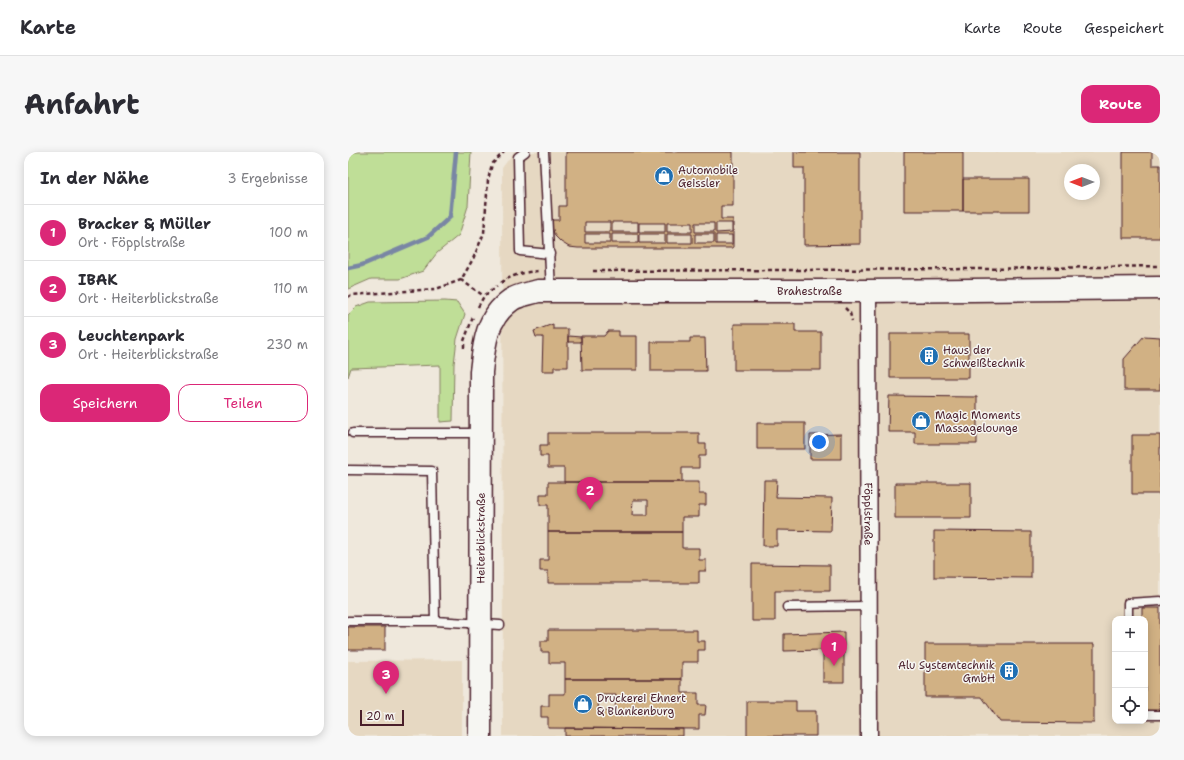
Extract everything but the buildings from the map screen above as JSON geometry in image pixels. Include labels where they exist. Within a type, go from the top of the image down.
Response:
[{"type":"street","name":"Brahestraße","points":[[484,341],[489,325],[501,309],[512,299],[538,291],[551,281],[868,291],[1160,288]]},
{"type":"street","name":"Föpplstraße","points":[[868,291],[869,736]]},
{"type":"street","name":"Heiterblickstraße","points":[[480,736],[490,624],[481,433],[481,372],[484,341]]},
{"type":"lane","points":[[525,152],[518,157],[520,251],[550,254]]},
{"type":"lane","points":[[544,152],[551,281]]},
{"type":"lane","points":[[353,433],[481,433]]},
{"type":"lane","points":[[348,470],[432,471],[435,621]]},
{"type":"lane","points":[[1128,616],[1128,603],[1160,601]]},
{"type":"lane","points":[[787,607],[869,606]]},
{"type":"lane","points":[[348,621],[435,621],[490,624]]},
{"type":"lane","points":[[1148,715],[1160,715]]},
{"type":"path","points":[[348,297],[351,295],[436,289],[461,280],[473,259],[484,233],[488,180],[492,164],[504,152]]},
{"type":"path","points":[[590,271],[983,269],[1160,266]]},
{"type":"path","points":[[477,309],[484,296],[506,279],[528,272],[551,281]]},
{"type":"path","points":[[839,306],[846,308],[850,313]]},
{"type":"path","points":[[464,356],[464,341],[474,315]]},
{"type":"shaded area","points":[[514,152],[1160,152],[1160,736],[503,736],[502,168]]},
{"type":"shaded area","points":[[462,660],[462,736],[348,736],[348,661]]},
{"type":"green space","points":[[348,152],[471,152],[468,206],[459,235],[437,253],[423,271],[400,279],[371,279],[348,289]]},
{"type":"green space","points":[[370,302],[457,302],[465,314],[457,339],[454,364],[453,421],[440,422],[440,365],[351,368],[348,377],[348,315],[356,307]]},
{"type":"waterway","points":[[348,268],[362,265],[428,237],[450,217],[456,152]]},
{"type":"place","name":"Automobile Geissler","points":[[664,176]]},
{"type":"place","name":"Haus der Schweißtechnik","points":[[929,356]]},
{"type":"place","name":"Magic Moments Massagelounge","points":[[921,421]]},
{"type":"place","name":"IBAK","points":[[590,510]]},
{"type":"place","name":"Bracker & Müller","points":[[834,666]]},
{"type":"place","name":"Alu Systemtechnik GmbH","points":[[1009,671]]},
{"type":"place","name":"Leuchtenpark","points":[[386,694]]},
{"type":"place","name":"Druckerei Ehnert & Blankenburg","points":[[583,704]]}]
